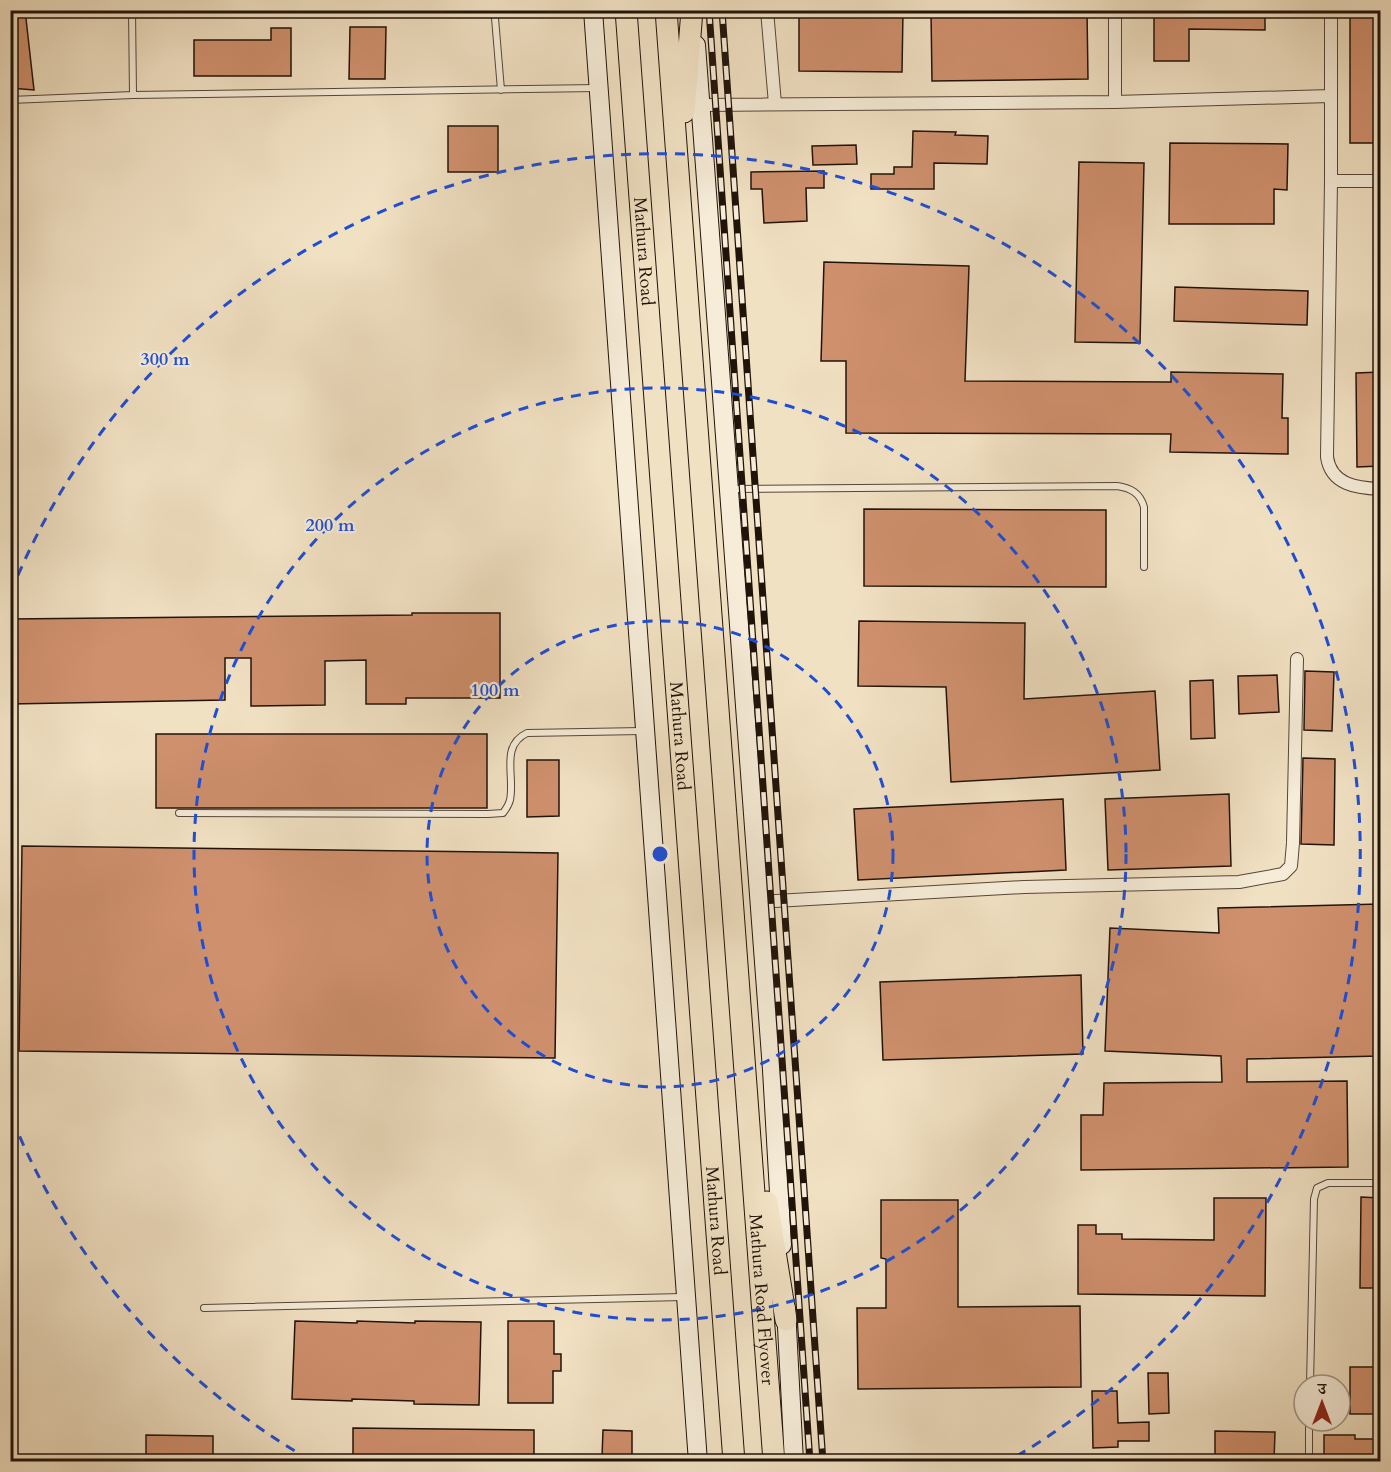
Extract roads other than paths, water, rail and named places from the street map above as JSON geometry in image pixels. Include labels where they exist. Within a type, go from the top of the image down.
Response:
[{"type":"highway","name":"Mathura Road","points":[[626,10],[734,1461]]},
{"type":"highway","points":[[666,10],[750,1138],[765,1187],[786,1320]]},
{"type":"highway","points":[[678,178],[693,10]]},
{"type":"highway","name":"Mathura Road Flyover","points":[[750,1138],[774,1461]]},
{"type":"main road","points":[[593,10],[698,1461]]},
{"type":"main road","points":[[693,10],[772,1070],[794,1461]]},
{"type":"street","points":[[767,10],[775,104]]},
{"type":"street","points":[[1114,102],[1115,10]]},
{"type":"street","points":[[1330,10],[1331,181],[1327,457],[1328,465],[1339,479],[1353,486],[1380,489]]},
{"type":"street","points":[[700,105],[1114,102],[1330,96]]},
{"type":"street","points":[[1331,181],[1380,181]]},
{"type":"street","points":[[759,902],[1024,886],[1239,882],[1283,874],[1291,866],[1293,843],[1297,658]]},
{"type":"lane","points":[[132,10],[133,95]]},
{"type":"lane","points":[[492,11],[495,18],[501,90]]},
{"type":"lane","points":[[10,100],[133,95],[599,88]]},
{"type":"lane","points":[[728,489],[1126,487],[1141,498],[1144,507],[1144,567]]},
{"type":"lane","points":[[179,813],[503,813],[510,802],[511,748],[516,738],[527,733],[645,731]]},
{"type":"lane","points":[[1310,1373],[1314,1198],[1317,1188],[1328,1183],[1380,1183]]},
{"type":"lane","points":[[204,1308],[686,1297]]},
{"type":"lane","points":[[1309,1461],[1310,1433]]},
{"type":"railway","points":[[709,10],[810,1462]]},
{"type":"railway","points":[[722,10],[823,1462]]},
{"type":"railway","points":[[10,1455],[11,1462]]}]
